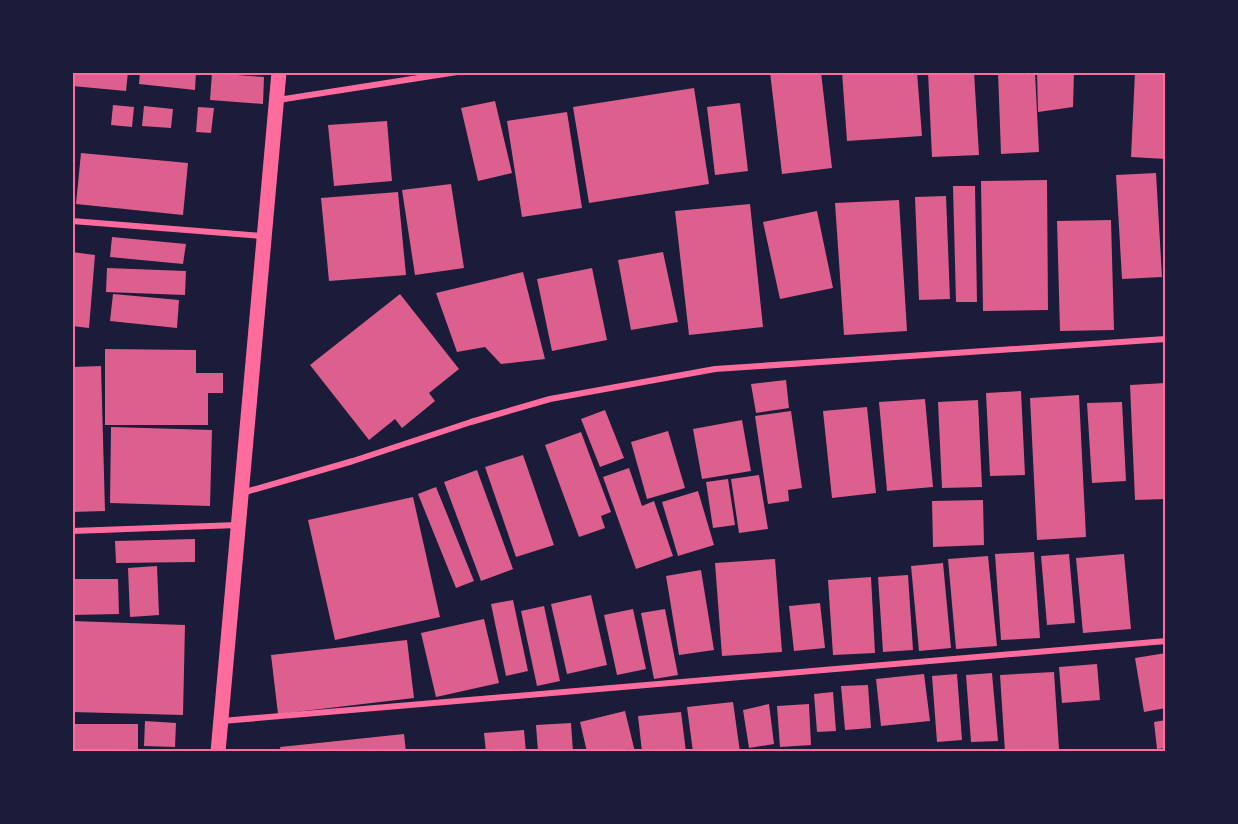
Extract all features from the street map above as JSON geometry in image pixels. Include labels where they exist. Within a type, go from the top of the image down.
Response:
[{"type":"main road","points":[[218,752],[279,72]]},
{"type":"street","points":[[277,100],[457,72]]},
{"type":"street","points":[[72,221],[263,236]]},
{"type":"street","points":[[242,493],[354,461],[471,422],[550,399],[716,369],[1166,339]]},
{"type":"street","points":[[72,531],[239,525]]},
{"type":"street","points":[[221,721],[1166,641]]},
{"type":"building","points":[[72,72],[128,72],[126,91],[72,86]]},
{"type":"building","points":[[140,72],[196,72],[195,90],[139,84]]},
{"type":"building","points":[[770,72],[821,72],[832,168],[782,174]]},
{"type":"building","points":[[842,72],[917,72],[922,136],[847,141]]},
{"type":"building","points":[[928,72],[974,72],[979,155],[932,157]]},
{"type":"building","points":[[998,72],[1035,72],[1039,152],[1001,154]]},
{"type":"building","points":[[1037,72],[1074,72],[1073,107],[1038,112]]},
{"type":"building","points":[[1135,72],[1166,72],[1166,159],[1131,157]]},
{"type":"building","points":[[212,73],[264,77],[263,104],[210,100]]},
{"type":"building","points":[[694,88],[709,184],[589,203],[573,107]]},
{"type":"building","points":[[495,101],[512,173],[478,181],[461,108]]},
{"type":"building","points":[[740,103],[748,171],[715,175],[707,107]]},
{"type":"building","points":[[113,105],[134,107],[132,127],[111,125]]},
{"type":"building","points":[[144,106],[173,109],[171,128],[142,126]]},
{"type":"building","points":[[198,107],[214,108],[211,133],[196,132]]},
{"type":"building","points":[[567,112],[582,208],[522,217],[507,121]]},
{"type":"building","points":[[387,121],[392,181],[334,186],[328,125]]},
{"type":"building","points":[[81,153],[188,163],[183,215],[76,204]]},
{"type":"building","points":[[1156,173],[1162,277],[1122,279],[1116,175]]},
{"type":"building","points":[[1047,180],[1048,310],[983,311],[981,181]]},
{"type":"building","points":[[451,184],[464,268],[415,275],[402,190]]},
{"type":"building","points":[[953,186],[975,186],[977,302],[956,302]]},
{"type":"building","points":[[398,192],[406,275],[329,281],[321,198]]},
{"type":"building","points":[[946,196],[950,299],[919,300],[915,197]]},
{"type":"building","points":[[899,200],[907,331],[844,335],[835,203]]},
{"type":"building","points":[[750,204],[763,327],[689,335],[675,211]]},
{"type":"building","points":[[817,211],[833,288],[780,299],[763,222]]},
{"type":"building","points":[[1111,220],[1114,330],[1060,331],[1057,221]]},
{"type":"building","points":[[112,237],[186,244],[183,264],[110,257]]},
{"type":"building","points":[[72,252],[95,255],[89,328],[72,326]]},
{"type":"building","points":[[663,252],[678,322],[631,330],[618,260]]},
{"type":"building","points":[[107,268],[186,271],[185,295],[106,292]]},
{"type":"building","points":[[592,268],[607,340],[552,351],[537,279]]},
{"type":"building","points":[[523,272],[545,359],[501,364],[485,347],[457,352],[436,293]]},
{"type":"building","points":[[113,294],[179,300],[177,328],[110,321]]},
{"type":"building","points":[[400,294],[459,369],[429,393],[435,401],[402,428],[395,419],[369,440],[310,365]]},
{"type":"building","points":[[105,349],[196,350],[196,373],[223,373],[223,393],[208,393],[208,425],[105,425]]},
{"type":"building","points":[[101,366],[105,511],[72,512],[72,367]]},
{"type":"building","points":[[786,380],[789,408],[756,413],[751,384]]},
{"type":"building","points":[[1166,383],[1166,499],[1135,500],[1130,385]]},
{"type":"building","points":[[1021,391],[1025,475],[990,476],[986,393]]},
{"type":"building","points":[[1079,395],[1086,537],[1037,540],[1030,398]]},
{"type":"building","points":[[925,399],[933,487],[887,491],[879,402]]},
{"type":"building","points":[[978,400],[982,487],[942,488],[938,402]]},
{"type":"building","points":[[1122,402],[1126,481],[1092,483],[1087,403]]},
{"type":"building","points":[[867,407],[876,493],[832,498],[823,411]]},
{"type":"building","points":[[605,410],[624,458],[600,467],[581,419]]},
{"type":"building","points":[[791,411],[802,488],[788,490],[789,501],[768,504],[755,416]]},
{"type":"building","points":[[742,420],[751,471],[702,479],[693,429]]},
{"type":"building","points":[[111,427],[212,430],[210,506],[110,503]]},
{"type":"building","points":[[668,431],[685,488],[647,499],[631,442]]},
{"type":"building","points":[[581,432],[611,512],[601,516],[605,528],[579,537],[545,445]]},
{"type":"building","points":[[523,455],[554,545],[516,557],[485,467]]},
{"type":"building","points":[[629,468],[642,506],[654,501],[673,556],[636,569],[603,477]]},
{"type":"building","points":[[477,470],[513,569],[481,581],[444,482]]},
{"type":"building","points":[[759,475],[768,529],[739,533],[731,479]]},
{"type":"building","points":[[728,479],[735,525],[713,528],[706,482]]},
{"type":"building","points":[[436,487],[474,581],[456,588],[418,494]]},
{"type":"building","points":[[698,491],[714,545],[678,556],[662,502]]},
{"type":"building","points":[[413,497],[440,617],[335,640],[308,520]]},
{"type":"building","points":[[983,500],[984,545],[933,547],[932,501]]},
{"type":"building","points":[[195,539],[195,562],[116,563],[115,541]]},
{"type":"building","points":[[1034,552],[1040,638],[1001,640],[995,554]]},
{"type":"building","points":[[1069,554],[1075,623],[1047,625],[1041,556]]},
{"type":"building","points":[[1124,554],[1131,629],[1083,633],[1076,558]]},
{"type":"building","points":[[988,556],[997,646],[956,649],[948,559]]},
{"type":"building","points":[[775,559],[782,652],[722,656],[715,563]]},
{"type":"building","points":[[943,563],[951,648],[919,651],[911,566]]},
{"type":"building","points":[[157,566],[159,615],[130,617],[128,568]]},
{"type":"building","points":[[701,570],[714,650],[679,655],[666,576]]},
{"type":"building","points":[[908,575],[913,650],[883,652],[878,577]]},
{"type":"building","points":[[871,577],[875,653],[833,655],[828,580]]},
{"type":"building","points":[[72,579],[118,579],[119,614],[72,615]]},
{"type":"building","points":[[591,595],[607,665],[567,674],[551,604]]},
{"type":"building","points":[[513,600],[528,671],[506,676],[491,604]]},
{"type":"building","points":[[820,603],[825,648],[794,651],[789,606]]},
{"type":"building","points":[[544,606],[560,681],[537,686],[521,611]]},
{"type":"building","points":[[633,609],[646,669],[617,675],[604,615]]},
{"type":"building","points":[[665,609],[678,675],[654,679],[641,613]]},
{"type":"building","points":[[484,619],[499,683],[436,697],[421,633]]},
{"type":"building","points":[[72,621],[185,625],[183,715],[72,712]]},
{"type":"building","points":[[407,640],[414,698],[278,714],[271,655]]},
{"type":"building","points":[[1166,653],[1166,708],[1144,712],[1135,658]]},
{"type":"building","points":[[1097,664],[1100,700],[1062,703],[1059,667]]},
{"type":"building","points":[[1054,672],[1059,749],[1005,752],[1000,675]]},
{"type":"building","points":[[992,673],[998,741],[971,742],[966,675]]},
{"type":"building","points":[[924,674],[930,721],[881,726],[876,679]]},
{"type":"building","points":[[957,674],[962,740],[937,742],[932,676]]},
{"type":"building","points":[[868,685],[871,728],[845,730],[841,686]]},
{"type":"building","points":[[833,692],[836,731],[817,732],[814,694]]},
{"type":"building","points":[[733,702],[740,752],[693,752],[687,707]]},
{"type":"building","points":[[769,704],[774,744],[749,748],[743,710]]},
{"type":"building","points":[[809,704],[811,745],[780,747],[777,706]]},
{"type":"building","points":[[625,711],[635,752],[587,752],[580,722]]},
{"type":"building","points":[[681,712],[686,752],[642,752],[638,716]]},
{"type":"building","points":[[1166,720],[1166,748],[1157,749],[1154,722]]},
{"type":"building","points":[[145,721],[176,723],[175,747],[144,746]]},
{"type":"building","points":[[571,723],[573,752],[538,752],[536,725]]},
{"type":"building","points":[[72,724],[138,724],[138,752],[72,752]]},
{"type":"building","points":[[524,730],[526,752],[486,752],[484,733]]},
{"type":"building","points":[[404,734],[406,752],[281,752],[280,747]]}]
